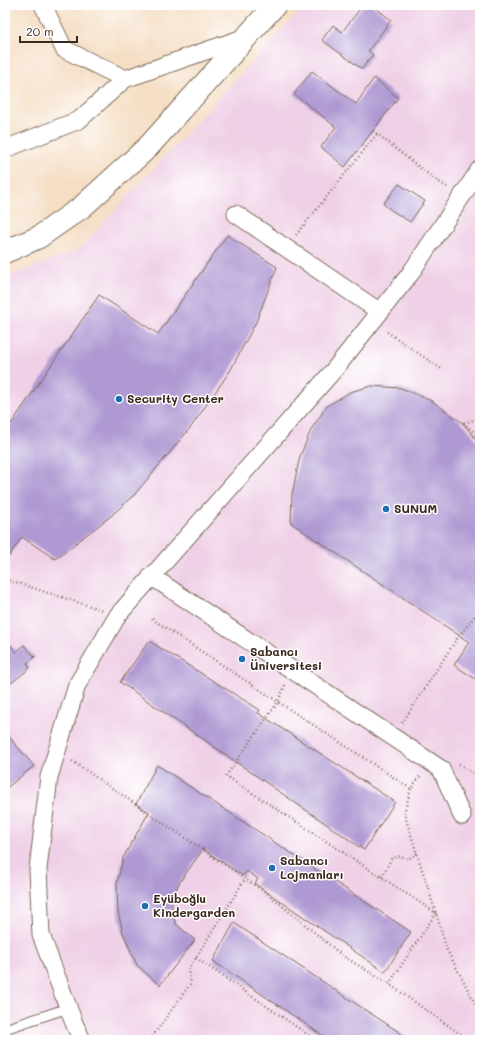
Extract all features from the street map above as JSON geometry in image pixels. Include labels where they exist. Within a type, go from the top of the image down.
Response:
[{"type":"street","points":[[43,5],[64,49],[125,79]]},
{"type":"street","points":[[5,252],[39,237],[82,207],[148,147],[275,5]]},
{"type":"street","points":[[5,149],[79,120],[125,79],[247,37]]},
{"type":"street","points":[[82,1040],[68,1008],[42,935],[38,869],[49,777],[77,685],[118,615],[334,370],[410,274],[480,169]]},
{"type":"street","points":[[236,214],[285,248],[376,316]]},
{"type":"street","points":[[151,576],[442,769],[462,816]]},
{"type":"lane","points":[[5,1029],[68,1008]]},
{"type":"path","points":[[373,131],[432,177]]},
{"type":"path","points":[[285,248],[377,134]]},
{"type":"path","points":[[376,316],[443,370]]},
{"type":"path","points":[[480,418],[463,423],[480,437]]},
{"type":"path","points":[[5,579],[118,615]]},
{"type":"path","points":[[400,726],[458,637],[480,610]]},
{"type":"path","points":[[152,619],[411,789]]},
{"type":"path","points":[[278,702],[226,776],[436,913]]},
{"type":"path","points":[[57,751],[269,895],[343,956],[389,984],[469,1040]]},
{"type":"path","points":[[431,762],[411,789],[404,813],[447,950],[480,1013]]},
{"type":"path","points":[[456,762],[480,778]]},
{"type":"path","points":[[382,877],[392,859],[400,856],[408,859],[417,853]]},
{"type":"path","points":[[150,1040],[191,982],[188,970],[245,879]]},
{"type":"path","points":[[389,984],[436,913]]},
{"type":"path","points":[[195,958],[316,1040]]},
{"type":"shaded area","name":"Sabancı Üniversitesi","points":[[305,5],[480,5],[480,1040],[5,1040],[5,277],[78,250]]},
{"type":"building","points":[[363,5],[372,5],[391,20],[368,51],[373,54],[362,69],[322,40],[333,25],[342,32]]},
{"type":"building","points":[[312,71],[356,104],[374,78],[398,98],[345,167],[321,147],[336,127],[294,94]]},
{"type":"building","points":[[399,184],[425,201],[410,222],[383,204]]},
{"type":"building","name":"Security Center","points":[[227,235],[277,267],[256,322],[230,371],[191,427],[135,494],[111,516],[55,559],[22,537],[5,562],[5,433],[99,295],[158,334]]},
{"type":"building","name":"SUNUM","points":[[371,386],[401,388],[432,401],[463,423],[480,444],[480,682],[454,665],[469,642],[291,523],[292,494],[300,456],[312,428],[327,406],[350,392]]},
{"type":"building","points":[[5,638],[16,652],[24,645],[35,657],[27,663],[30,668],[5,688]]},
{"type":"building","points":[[149,641],[260,710],[258,713],[395,802],[364,850],[120,682]]},
{"type":"building","points":[[5,732],[34,766],[5,789]]},
{"type":"building","name":"Sabancı Lojmanları","points":[[157,765],[411,932],[385,972],[255,884],[258,879],[247,871],[243,876],[203,849],[179,883],[172,899],[172,913],[176,924],[195,940],[160,985],[148,975],[137,965],[123,933],[118,912],[117,884],[123,858],[149,812],[136,804]]},
{"type":"building","points":[[234,923],[411,1040],[329,1040],[213,961]]},
{"type":"place","name":"Security Center","points":[[119,399]]},
{"type":"place","name":"SUNUM","points":[[386,509]]},
{"type":"place","name":"Sabancı Üniversitesi","points":[[242,659]]},
{"type":"place","name":"Sabancı Lojmanları","points":[[272,868]]},
{"type":"place","name":"Eyüboğlu Kindergarden","points":[[145,906]]}]
